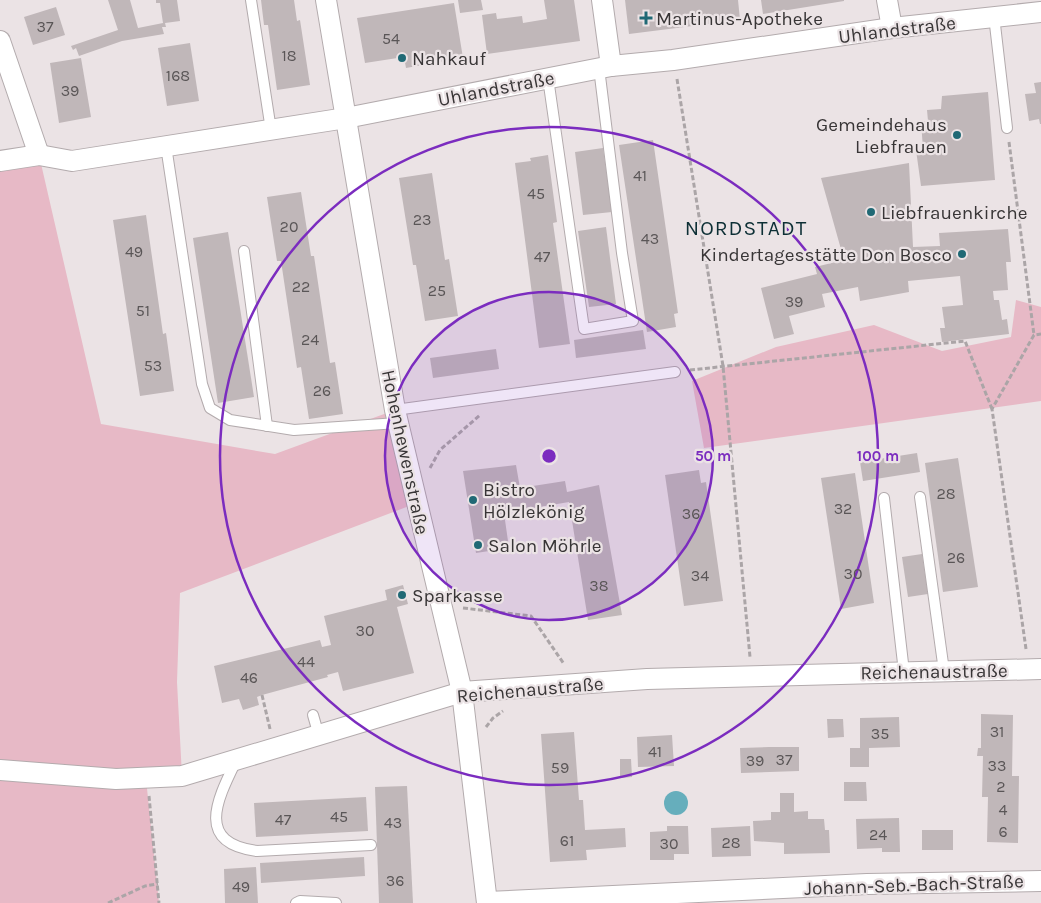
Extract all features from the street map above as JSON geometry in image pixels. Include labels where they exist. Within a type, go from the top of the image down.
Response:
[{"type":"street","name":"Hohenhewenstraße","points":[[326,0],[396,416],[462,692],[487,903]]},
{"type":"street","points":[[602,0],[605,67]]},
{"type":"street","points":[[887,0],[892,28]]},
{"type":"street","name":"Uhlandstraße","points":[[0,161],[39,155],[72,161],[346,118],[605,67],[673,60],[892,28],[1041,12]]},
{"type":"street","points":[[0,41],[39,155]]},
{"type":"street","name":"Reichenaustraße","points":[[0,770],[82,778],[182,776],[462,692],[647,679],[1035,669]]},
{"type":"street","name":"Johann-Seb.-Bach-Straße","points":[[487,903],[867,884],[1041,881]]},
{"type":"lane","points":[[251,0],[271,130]]},
{"type":"lane","points":[[994,16],[1007,128]]},
{"type":"lane","points":[[548,78],[584,329],[633,321],[622,253],[605,67]]},
{"type":"lane","points":[[166,146],[202,384],[210,408],[230,420],[294,430],[396,416],[488,397],[675,372]]},
{"type":"lane","points":[[244,251],[267,426]]},
{"type":"lane","points":[[920,496],[944,671]]},
{"type":"lane","points":[[884,498],[904,672]]},
{"type":"lane","points":[[313,715],[319,736]]},
{"type":"lane","points":[[236,760],[220,794],[215,812],[215,824],[231,844],[257,851],[372,845]]},
{"type":"lane","points":[[296,903],[300,901],[336,903]]},
{"type":"path","points":[[673,60],[687,131],[723,366],[752,676]]},
{"type":"path","points":[[992,409],[1034,335],[1007,128]]},
{"type":"path","points":[[1034,335],[1041,334]]},
{"type":"path","points":[[675,372],[965,342],[992,409],[1035,669]]},
{"type":"path","points":[[412,480],[431,467],[440,450],[482,413],[488,397]]},
{"type":"path","points":[[442,606],[531,616],[558,652],[576,684]]},
{"type":"path","points":[[262,695],[275,749]]},
{"type":"path","points":[[467,733],[488,726],[493,718],[505,709]]},
{"type":"path","points":[[146,778],[159,903]]},
{"type":"path","points":[[108,903],[145,886],[158,884]]},
{"type":"shaded area","points":[[39,155],[101,424],[275,454],[395,410],[417,503],[180,593],[177,682],[182,776],[146,779],[159,903],[0,903],[0,161]]},
{"type":"shaded area","points":[[1016,300],[1041,307],[1041,401],[704,448],[692,381],[776,347],[874,325],[942,351],[1011,337]]},
{"type":"water","points":[[676,791],[684,795],[688,803],[684,811],[676,815],[668,811],[664,803],[668,795]]},
{"type":"building","points":[[108,0],[130,0],[138,28],[163,23],[160,3],[156,3],[156,0],[177,0],[180,21],[165,23],[166,27],[162,27],[164,34],[122,41],[79,56],[76,48],[73,50],[71,46],[118,30]]},
{"type":"building","points":[[261,0],[294,0],[297,21],[300,20],[310,85],[277,90],[268,25],[264,25]]},
{"type":"building","points":[[458,0],[481,0],[483,10],[460,13]]},
{"type":"building","points":[[544,0],[574,0],[580,41],[487,54],[482,15],[496,13],[497,19],[522,16],[523,23],[547,19]]},
{"type":"building","points":[[625,0],[738,0],[740,20],[629,34]]},
{"type":"building","points":[[761,0],[844,0],[844,1],[763,14]]},
{"type":"building","points":[[454,3],[463,58],[406,68],[404,57],[365,63],[357,18]]},
{"type":"building","points":[[56,7],[65,35],[33,45],[24,17]]},
{"type":"building","points":[[190,43],[199,101],[167,106],[158,48]]},
{"type":"building","points":[[81,58],[91,117],[59,123],[50,63]]},
{"type":"building","points":[[1041,82],[1040,124],[1039,119],[1029,121],[1025,94],[1036,93],[1034,83]]},
{"type":"building","name":"Gemeindehaus Liebfrauen","points":[[988,92],[995,180],[921,186],[916,150],[923,149],[921,121],[928,121],[927,110],[941,109],[942,96]]},
{"type":"building","points":[[653,140],[678,313],[674,314],[676,327],[647,332],[619,145]]},
{"type":"building","points":[[603,148],[612,212],[583,215],[575,152]]},
{"type":"building","points":[[548,155],[557,222],[553,223],[570,344],[539,348],[515,163],[531,161],[530,158]]},
{"type":"building","points":[[909,163],[913,247],[940,246],[939,233],[1008,229],[1011,262],[1006,262],[1008,290],[993,291],[994,300],[999,300],[1002,320],[1007,319],[1009,334],[942,342],[940,328],[945,328],[942,307],[963,305],[960,276],[908,281],[909,292],[860,301],[858,287],[822,294],[825,307],[789,316],[794,334],[774,339],[761,288],[817,274],[815,267],[844,260],[821,178]]},
{"type":"building","points":[[432,173],[445,260],[449,259],[458,316],[425,321],[416,265],[413,265],[399,178]]},
{"type":"building","points":[[301,192],[311,256],[314,256],[330,363],[335,362],[343,414],[309,419],[301,367],[297,368],[281,261],[277,261],[267,197]]},
{"type":"building","points":[[146,215],[163,334],[166,333],[174,391],[140,396],[113,220]]},
{"type":"building","points":[[606,227],[616,304],[589,307],[578,231]]},
{"type":"building","points":[[228,232],[254,397],[218,403],[193,238]]},
{"type":"building","points":[[643,330],[646,349],[576,358],[574,340]]},
{"type":"building","points":[[496,349],[499,369],[433,378],[430,358]]},
{"type":"building","points":[[917,453],[920,472],[863,481],[860,462]]},
{"type":"building","points":[[958,458],[978,587],[943,592],[925,463]]},
{"type":"building","points":[[516,465],[520,488],[565,481],[567,492],[599,485],[622,615],[588,620],[569,502],[504,513],[509,548],[476,553],[463,471]]},
{"type":"building","points":[[699,470],[701,483],[706,482],[723,601],[684,606],[665,475]]},
{"type":"building","points":[[855,473],[874,603],[841,609],[821,478]]},
{"type":"building","points":[[922,554],[928,594],[908,597],[902,557]]},
{"type":"building","points":[[403,585],[408,604],[397,607],[414,673],[343,691],[338,672],[327,675],[328,677],[257,697],[259,705],[243,710],[239,699],[222,703],[214,666],[320,640],[322,647],[331,645],[324,616],[387,600],[385,590]]},
{"type":"building","points":[[981,714],[1013,715],[1012,776],[1019,776],[1018,843],[987,842],[988,797],[982,797],[983,756],[977,756],[978,748],[981,748]]},
{"type":"building","points":[[899,717],[900,747],[869,748],[869,767],[850,767],[850,748],[860,748],[860,718]]},
{"type":"building","points":[[827,719],[843,719],[844,737],[828,738]]},
{"type":"building","points":[[574,732],[579,800],[583,800],[585,830],[625,828],[626,847],[586,850],[587,860],[550,862],[541,734]]},
{"type":"building","points":[[672,735],[674,766],[638,767],[637,737]]},
{"type":"building","points":[[799,747],[799,771],[741,773],[740,748]]},
{"type":"building","points":[[620,759],[631,759],[632,777],[620,778]]},
{"type":"building","points":[[844,782],[866,782],[867,801],[844,801]]},
{"type":"building","points":[[407,786],[413,903],[379,903],[375,787]]},
{"type":"building","points":[[780,793],[794,793],[794,812],[808,811],[808,819],[824,819],[825,830],[829,830],[830,853],[784,854],[784,843],[754,841],[753,821],[771,820],[771,812],[780,812]]},
{"type":"building","points":[[366,797],[368,831],[256,837],[254,803]]},
{"type":"building","points":[[899,818],[900,852],[882,852],[882,848],[857,849],[856,819]]},
{"type":"building","points":[[667,826],[688,826],[689,854],[674,854],[674,860],[650,860],[650,832],[667,831]]},
{"type":"building","points":[[750,826],[751,856],[712,857],[711,828]]},
{"type":"building","points":[[922,830],[953,830],[953,850],[922,850]]},
{"type":"building","points":[[364,857],[365,876],[261,883],[260,863]]},
{"type":"building","points":[[256,867],[258,903],[225,903],[224,869]]},
{"type":"place","name":"Martinus-Apotheke","points":[[646,18]]},
{"type":"place","name":"Nahkauf","points":[[402,58]]},
{"type":"place","name":"Gemeindehaus Liebfrauen","points":[[957,135]]},
{"type":"place","name":"Liebfrauenkirche","points":[[871,212]]},
{"type":"place","name":"Kindertagesstätte Don Bosco","points":[[962,254]]},
{"type":"place","name":"Bistro Hölzlekönig","points":[[473,500]]},
{"type":"place","name":"Salon Möhrle","points":[[478,545]]},
{"type":"place","name":"Sparkasse","points":[[402,595]]},
{"type":"district","name":"NORDSTADT","points":[[746,228]]}]
